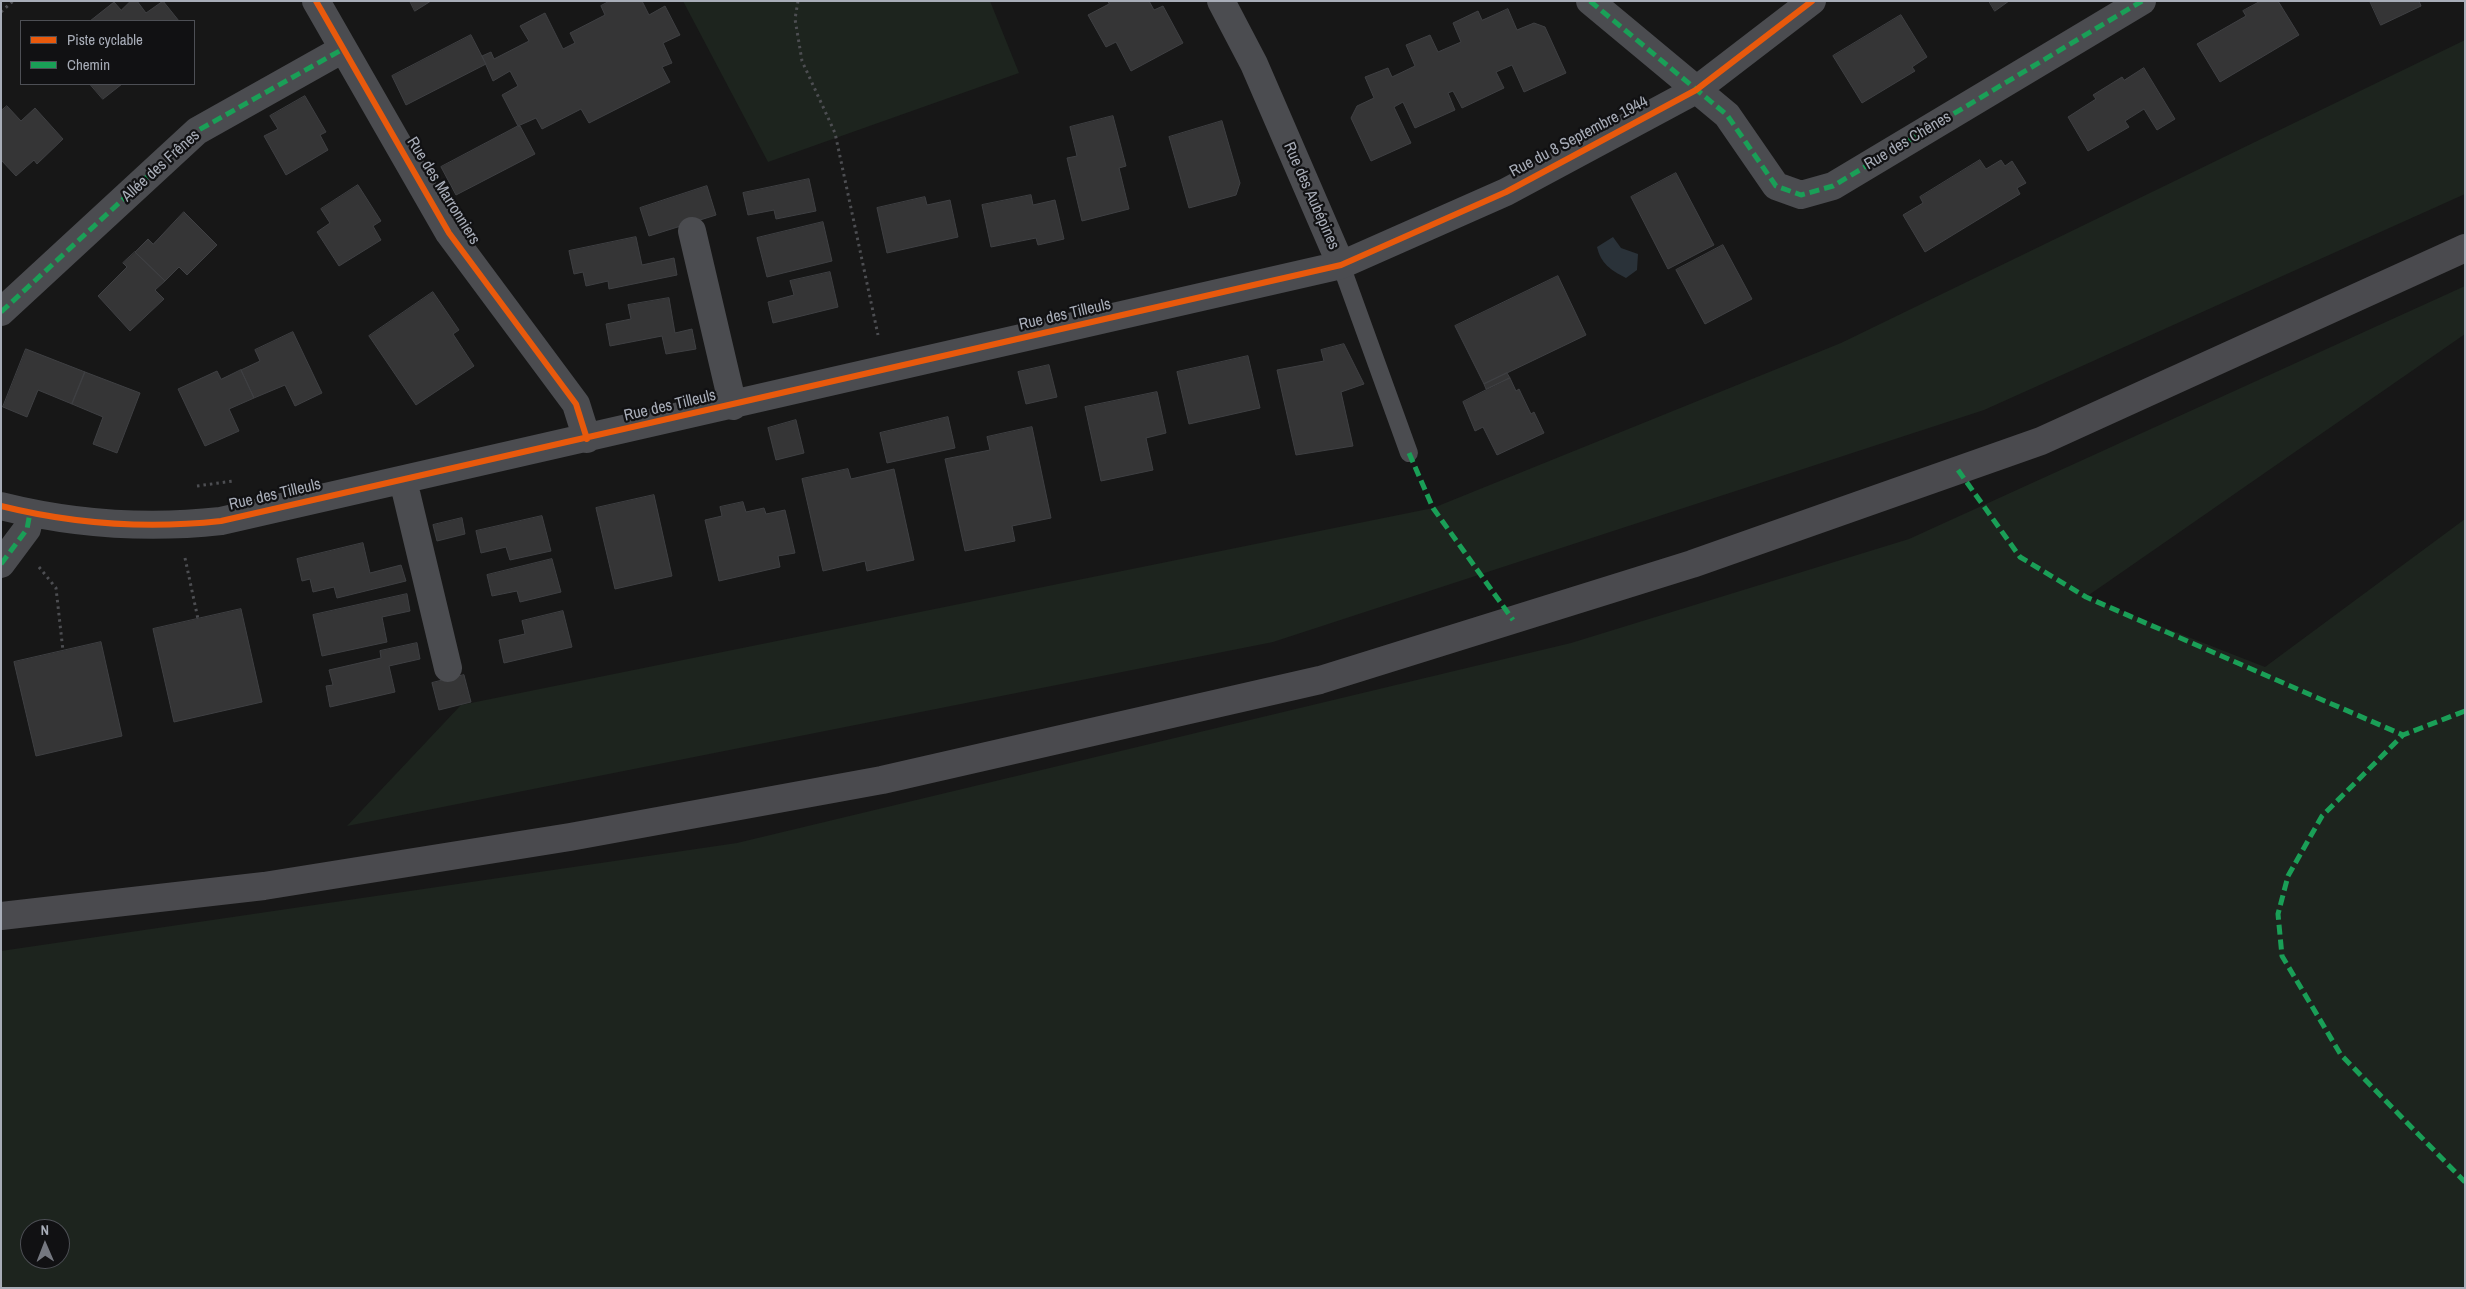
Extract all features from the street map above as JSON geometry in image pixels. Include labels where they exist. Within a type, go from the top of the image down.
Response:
[{"type":"main road","points":[[1,916],[264,886],[570,838],[882,780],[1320,680],[1692,564],[2040,441],[2465,248]]},
{"type":"street","name":"Rue des Marronniers","points":[[316,1],[449,233],[576,404],[587,439]]},
{"type":"street","name":"Rue des Aubépines","points":[[1221,1],[1254,64],[1341,265]]},
{"type":"street","name":"Rue des Chênes","points":[[1590,1],[1727,115],[1776,186],[1801,195],[1833,186],[2142,1]]},
{"type":"street","name":"Rue du 8 Septembre 1944","points":[[1341,265],[1506,192],[1696,90],[1812,1]]},
{"type":"street","name":"Allée des Frênes","points":[[1,312],[197,131],[342,49]]},
{"type":"street","name":"Rue des Tilleuls","points":[[692,231],[733,406]]},
{"type":"street","name":"Rue des Tilleuls","points":[[1,506],[30,513],[130,525],[178,526],[221,521],[733,406],[1341,265]]},
{"type":"street","points":[[403,480],[448,668]]},
{"type":"street","points":[[1,564],[27,529],[30,513]]},
{"type":"lane","name":"Rue des Aubépines","points":[[1341,265],[1409,453]]},
{"type":"path","points":[[1,12],[13,1]]},
{"type":"path","points":[[798,1],[795,19],[802,61],[835,133],[878,338]]},
{"type":"path","points":[[178,526],[198,619]]},
{"type":"path","points":[[19,541],[56,588],[63,651]]},
{"type":"shaded area","points":[[683,1],[990,1],[1019,73],[768,162]]},
{"type":"shaded area","points":[[2465,40],[2465,194],[1984,410],[1273,642],[347,826],[461,705],[1433,508],[1841,343]]},
{"type":"shaded area","points":[[1613,237],[1621,248],[1638,254],[1637,270],[1626,278],[1607,266],[1601,258],[1597,247]]},
{"type":"shaded area","points":[[2465,286],[2465,334],[2086,597],[2265,667],[2465,519],[2465,1288],[1,1288],[1,951],[737,843],[1571,643],[1909,539]]},
{"type":"building","points":[[131,1],[137,1],[146,13],[163,1],[178,20],[91,20],[114,2],[121,10]]},
{"type":"building","points":[[410,1],[431,1],[415,11]]},
{"type":"building","points":[[610,1],[642,1],[649,15],[665,6],[680,35],[663,43],[672,63],[662,67],[670,82],[589,123],[581,109],[542,129],[536,118],[518,126],[502,95],[518,86],[510,71],[493,81],[482,56],[491,52],[494,59],[529,41],[520,26],[545,13],[563,49],[575,43],[570,33],[605,15],[601,6]]},
{"type":"building","points":[[1108,1],[1149,1],[1154,10],[1163,6],[1183,43],[1131,71],[1116,42],[1106,47],[1088,15],[1109,4]]},
{"type":"building","points":[[1989,1],[2009,1],[1995,11]]},
{"type":"building","points":[[2261,1],[2278,1],[2299,35],[2220,82],[2197,44],[2246,16],[2243,11]]},
{"type":"building","points":[[2370,1],[2419,1],[2421,6],[2381,25]]},
{"type":"building","points":[[1508,9],[1517,30],[1534,23],[1545,27],[1566,73],[1524,92],[1512,65],[1496,72],[1504,88],[1462,108],[1453,91],[1448,93],[1455,110],[1415,128],[1403,102],[1394,107],[1411,143],[1371,161],[1351,118],[1357,106],[1374,98],[1365,77],[1388,68],[1392,77],[1415,66],[1406,45],[1430,35],[1438,52],[1461,42],[1453,23],[1478,11],[1482,20]]},
{"type":"building","points":[[1901,15],[1927,57],[1912,67],[1915,71],[1862,103],[1833,56]]},
{"type":"building","points":[[471,35],[486,64],[406,105],[392,76]]},
{"type":"building","points":[[2144,68],[2175,119],[2157,130],[2144,109],[2125,121],[2129,127],[2088,151],[2068,117],[2096,99],[2093,95],[2122,77],[2124,80]]},
{"type":"building","points":[[91,85],[121,85],[103,99]]},
{"type":"building","points":[[305,96],[326,132],[320,135],[328,150],[286,175],[264,136],[278,129],[270,116]]},
{"type":"building","points":[[7,106],[21,121],[35,108],[63,139],[37,164],[34,160],[16,176],[1,160],[1,111]]},
{"type":"building","points":[[1113,116],[1126,166],[1119,168],[1129,209],[1082,221],[1067,158],[1077,156],[1070,127]]},
{"type":"building","points":[[1222,121],[1240,183],[1236,195],[1189,208],[1169,137]]},
{"type":"building","points":[[520,126],[535,154],[456,195],[441,167]]},
{"type":"building","points":[[1980,160],[1986,169],[2001,160],[2005,166],[2012,161],[2026,183],[2017,188],[2020,194],[1925,252],[1903,215],[1923,203],[1920,197]]},
{"type":"building","points":[[1676,173],[1714,245],[1668,269],[1631,197]]},
{"type":"building","points":[[809,179],[816,211],[776,219],[774,210],[748,215],[743,193]]},
{"type":"building","points":[[358,185],[381,221],[373,226],[381,240],[339,266],[317,232],[330,223],[321,209]]},
{"type":"building","points":[[707,186],[716,215],[649,236],[640,208]]},
{"type":"building","points":[[1031,195],[1033,205],[1055,200],[1064,239],[1038,245],[1036,238],[991,247],[982,205]]},
{"type":"building","points":[[925,197],[927,205],[950,200],[958,237],[887,253],[877,208]]},
{"type":"building","points":[[184,212],[217,245],[187,275],[179,267],[165,281],[135,252],[148,239],[153,244]]},
{"type":"building","points":[[823,222],[832,261],[767,277],[757,238]]},
{"type":"building","points":[[636,237],[642,265],[674,258],[677,275],[609,289],[608,281],[586,286],[583,272],[574,274],[569,251]]},
{"type":"building","points":[[1723,245],[1752,299],[1705,324],[1676,270]]},
{"type":"building","points":[[135,252],[165,281],[155,290],[164,299],[130,331],[98,296],[127,267],[123,263]]},
{"type":"building","points":[[830,272],[838,307],[773,323],[768,302],[794,295],[790,281]]},
{"type":"building","points":[[1558,276],[1586,335],[1484,384],[1455,326]]},
{"type":"building","points":[[433,292],[459,330],[453,334],[474,366],[416,405],[369,336]]},
{"type":"building","points":[[669,298],[675,333],[692,329],[696,349],[666,354],[662,336],[610,346],[606,324],[631,319],[628,305]]},
{"type":"building","points":[[293,332],[322,393],[295,406],[285,385],[254,398],[241,370],[260,361],[255,350]]},
{"type":"building","points":[[1344,344],[1364,384],[1341,392],[1353,446],[1296,455],[1277,370],[1324,361],[1321,350]]},
{"type":"building","points":[[26,349],[85,372],[72,404],[38,390],[27,417],[3,407]]},
{"type":"building","points":[[1248,356],[1260,408],[1189,424],[1177,372]]},
{"type":"building","points":[[1049,365],[1057,397],[1026,404],[1018,372]]},
{"type":"building","points":[[241,370],[254,398],[229,409],[239,431],[205,446],[178,389],[217,371],[221,379]]},
{"type":"building","points":[[85,372],[140,393],[117,453],[93,444],[103,417],[72,404]]},
{"type":"building","points":[[1507,373],[1510,378],[1486,389],[1484,384]]},
{"type":"building","points":[[1510,378],[1516,391],[1519,389],[1531,414],[1534,412],[1544,433],[1497,455],[1483,427],[1475,431],[1463,402]]},
{"type":"building","points":[[1157,392],[1166,433],[1146,438],[1153,470],[1101,481],[1085,407]]},
{"type":"building","points":[[948,417],[955,448],[887,463],[880,433]]},
{"type":"building","points":[[796,420],[804,453],[776,460],[768,428]]},
{"type":"building","points":[[1032,427],[1051,518],[1012,526],[1015,541],[965,551],[945,459],[990,450],[987,437]]},
{"type":"building","points":[[848,469],[851,479],[894,469],[914,560],[867,571],[865,561],[823,571],[802,479]]},
{"type":"building","points":[[654,495],[672,576],[615,589],[596,508]]},
{"type":"building","points":[[743,502],[746,512],[764,508],[766,514],[785,510],[795,553],[778,556],[780,567],[719,581],[705,520],[722,516],[720,507]]},
{"type":"building","points":[[542,516],[551,551],[510,560],[506,547],[481,553],[476,531]]},
{"type":"building","points":[[462,518],[465,534],[437,541],[433,525]]},
{"type":"building","points":[[363,543],[370,573],[401,565],[406,581],[337,598],[334,587],[313,592],[310,579],[302,581],[297,559]]},
{"type":"building","points":[[552,559],[561,592],[520,602],[517,591],[492,596],[487,575]]},
{"type":"building","points":[[407,594],[410,611],[382,617],[387,642],[322,656],[313,615]]},
{"type":"building","points":[[241,609],[262,702],[174,722],[153,629]]},
{"type":"building","points":[[563,611],[572,647],[504,663],[499,640],[525,634],[522,621]]},
{"type":"building","points":[[101,642],[122,736],[36,756],[14,662]]},
{"type":"building","points":[[417,643],[420,659],[389,666],[395,692],[330,707],[326,686],[333,685],[329,670],[381,658],[380,651]]},
{"type":"building","points":[[464,675],[471,702],[439,710],[432,683]]},
{"type":"marked path","points":[[1590,1],[1727,115],[1776,186],[1801,195],[1833,186],[2142,1]]},
{"type":"marked path","points":[[1,312],[197,131],[343,49]]},
{"type":"marked path","points":[[1409,453],[1433,508],[1513,620]]},
{"type":"marked path","points":[[1958,470],[2020,557],[2086,597],[2403,735]]},
{"type":"marked path","points":[[1,564],[27,529],[30,513]]},
{"type":"marked path","points":[[2465,711],[2403,735],[2322,816],[2288,876],[2278,914],[2282,956],[2341,1055],[2465,1182]]},
{"type":"cycle path","points":[[316,1],[449,233],[576,404],[587,439]]},
{"type":"cycle path","points":[[1,506],[83,521],[138,525],[221,521],[1341,265],[1506,192],[1696,90],[1812,1]]}]
